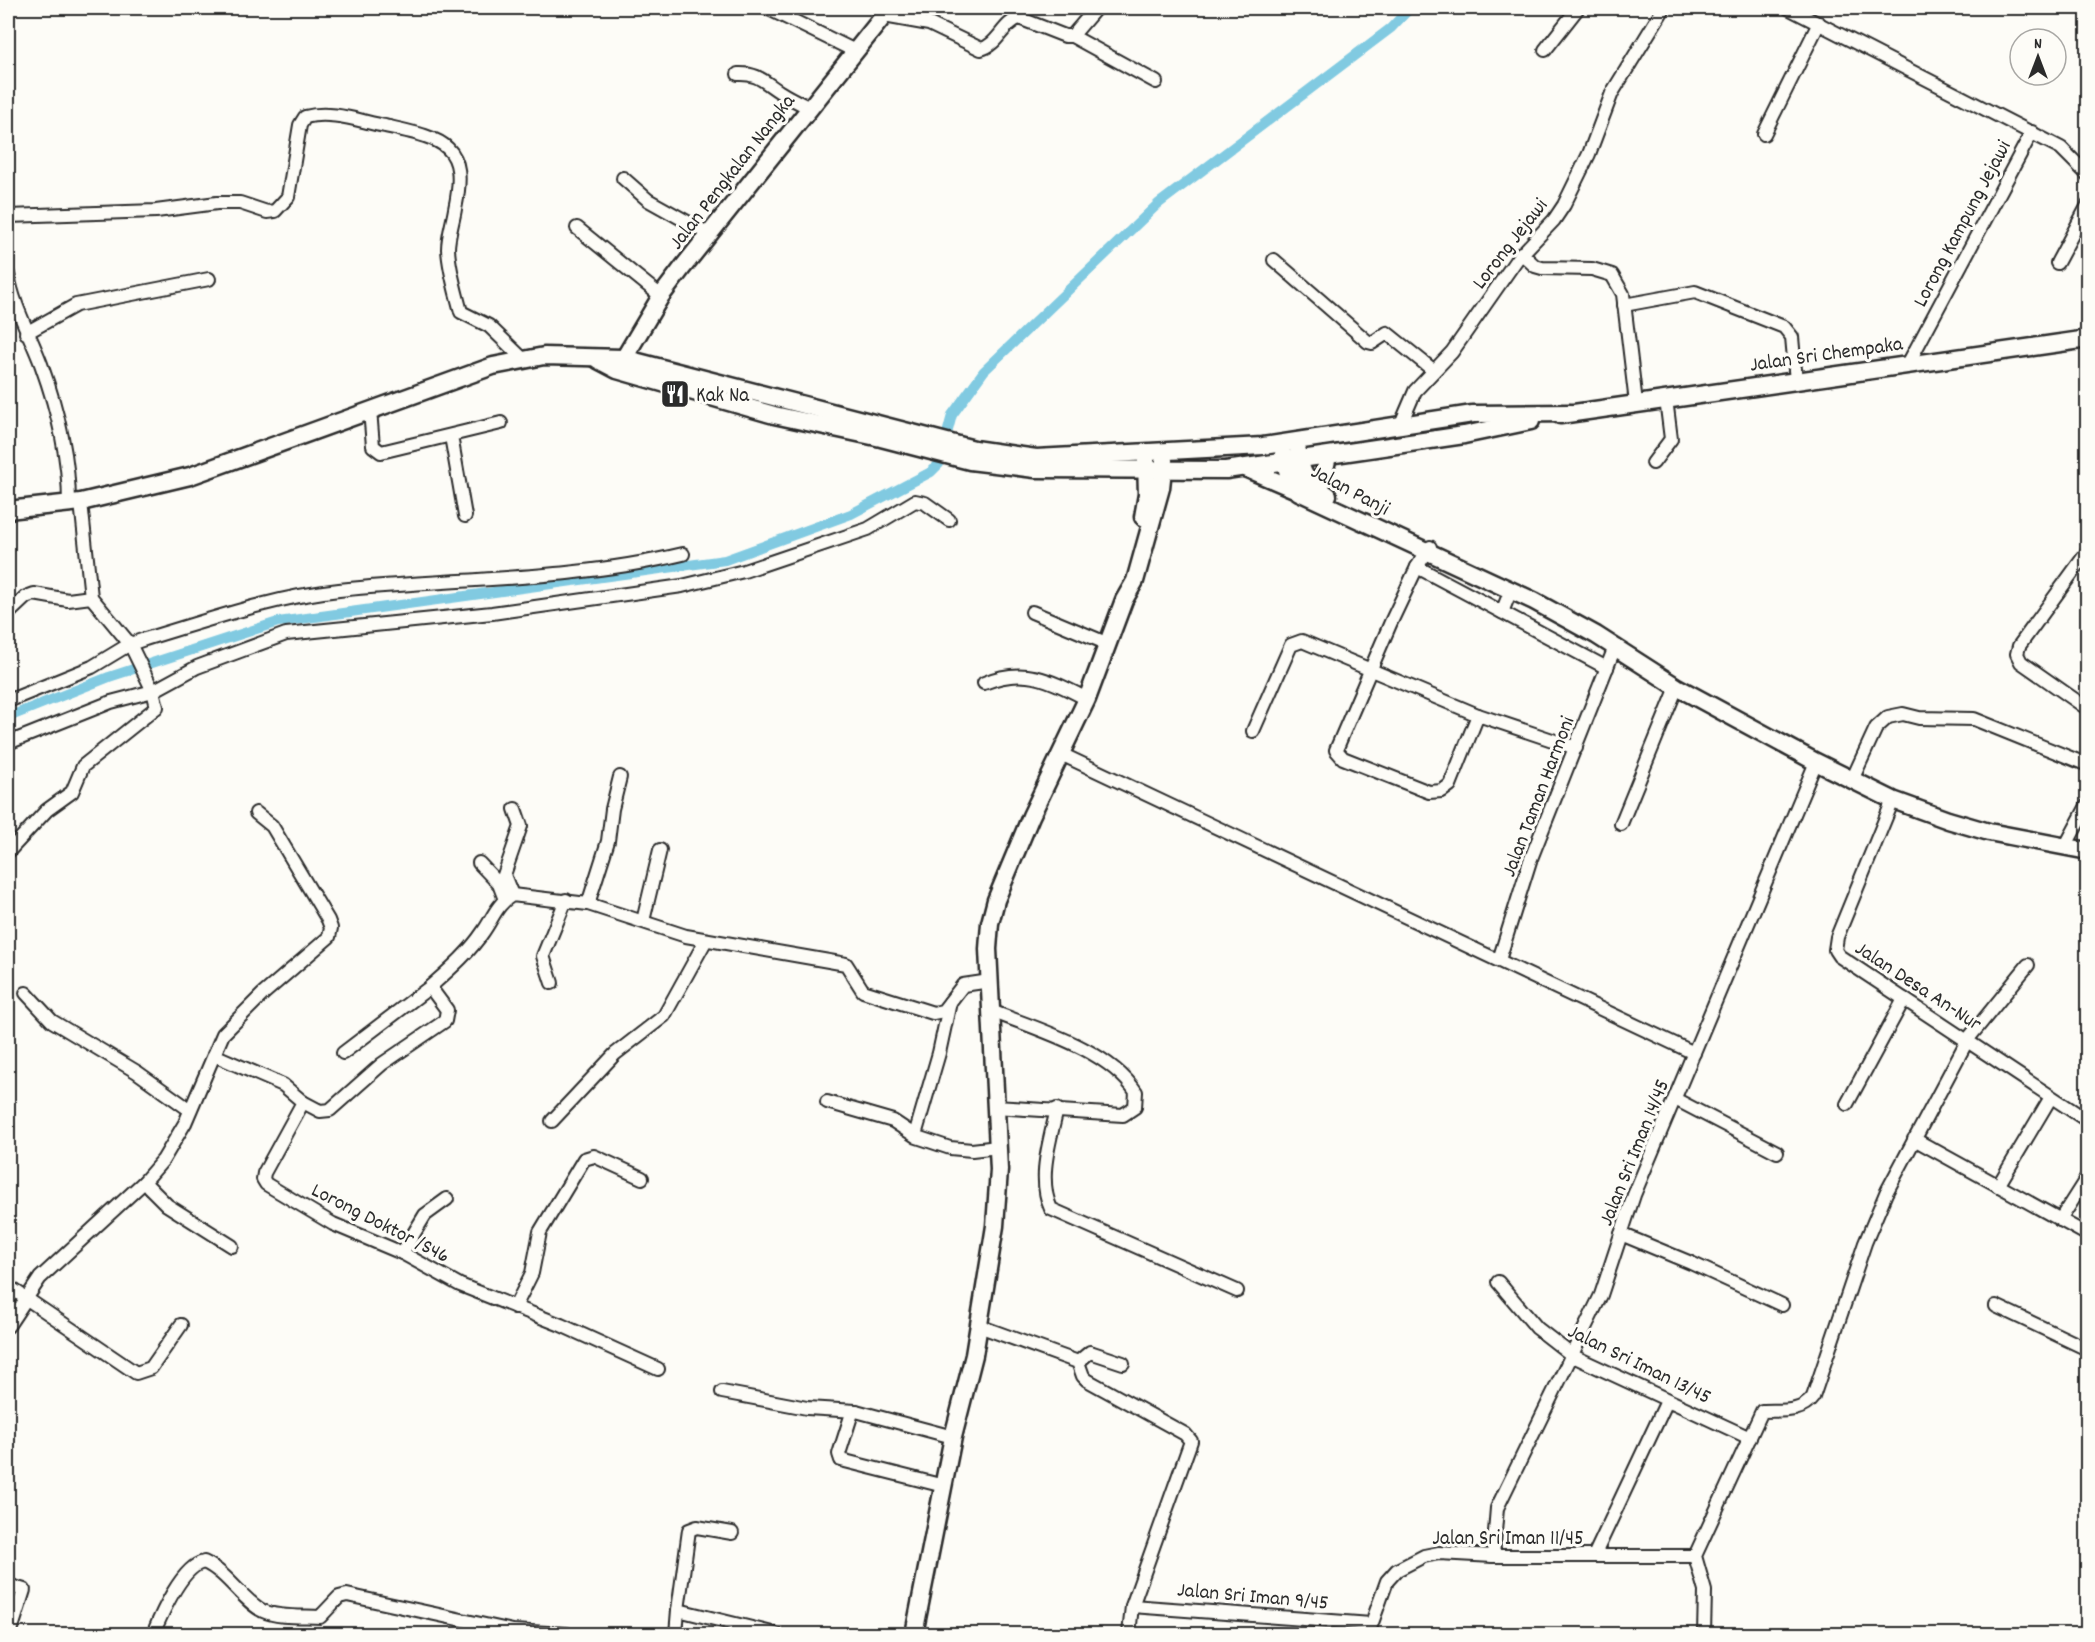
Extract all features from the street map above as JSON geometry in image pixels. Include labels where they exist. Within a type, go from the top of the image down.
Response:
[{"type":"main road","name":"Jalan Pengkalan Nangka","points":[[620,364],[662,296],[709,234],[887,12]]},
{"type":"main road","name":"Jalan Sri Chempaka","points":[[1570,413],[2088,339]]},
{"type":"main road","points":[[8,510],[75,502],[190,476],[493,366],[522,358],[544,356],[594,359],[620,364],[967,456],[1035,469],[1244,468],[1464,435],[1570,413]]},
{"type":"main road","points":[[967,456],[1036,458],[1164,451],[1289,442],[1473,414],[1570,413]]},
{"type":"main road","points":[[1289,442],[1291,462],[1310,485],[1444,558],[1511,590],[1615,647],[1677,687],[1816,762],[1893,800],[1948,820],[1989,832],[2088,851]]},
{"type":"main road","points":[[1154,470],[1164,451]]},
{"type":"main road","points":[[914,1635],[953,1437],[974,1355],[996,1217],[998,1147],[991,1011],[990,923],[996,900],[1087,699],[1106,643],[1124,600],[1135,581],[1161,488],[1145,452]]},
{"type":"main road","points":[[1320,491],[1328,456]]},
{"type":"main road","name":"Jalan Panji","points":[[1291,462],[1289,478],[1299,492],[1428,549]]},
{"type":"main road","points":[[1244,468],[1299,492]]},
{"type":"street","points":[[767,8],[855,51]]},
{"type":"street","points":[[1072,36],[1096,8]]},
{"type":"street","points":[[1545,50],[1578,8]]},
{"type":"street","name":"Lorong Jejawi","points":[[1400,426],[1415,391],[1452,352],[1521,253],[1554,220],[1564,205],[1589,154],[1612,93],[1664,8]]},
{"type":"street","points":[[1788,8],[2061,148],[2088,176]]},
{"type":"street","points":[[887,12],[929,24],[978,49],[988,47],[1011,21],[1019,18],[1065,36],[1072,36],[1156,82]]},
{"type":"street","points":[[1764,134],[1819,23]]},
{"type":"street","points":[[738,74],[751,73],[810,108]]},
{"type":"street","points":[[8,216],[156,212],[217,203],[240,203],[267,212],[275,211],[288,197],[300,125],[305,117],[327,114],[393,128],[439,142],[454,153],[460,175],[448,249],[461,312],[489,326],[522,358]]},
{"type":"street","name":"Lorong Kampung Jejawi","points":[[1908,364],[2032,132]]},
{"type":"street","points":[[623,178],[648,200],[709,234]]},
{"type":"street","points":[[2056,262],[2088,205]]},
{"type":"street","points":[[577,228],[662,296]]},
{"type":"street","points":[[1521,253],[1535,266],[1542,268],[1593,269],[1612,275],[1622,293],[1636,403]]},
{"type":"street","points":[[1274,260],[1368,342],[1372,343],[1387,333],[1433,370]]},
{"type":"street","points":[[8,274],[12,305],[40,363],[56,412],[75,502],[91,597],[132,648],[151,686],[157,707],[83,766],[72,792],[47,810],[8,852]]},
{"type":"street","points":[[26,333],[76,305],[209,279]]},
{"type":"street","points":[[1624,305],[1695,292],[1784,327],[1792,337],[1796,381]]},
{"type":"street","points":[[1653,463],[1671,439],[1666,399]]},
{"type":"street","points":[[370,410],[373,446],[377,451],[398,449],[501,423]]},
{"type":"street","points":[[451,436],[465,516]]},
{"type":"street","points":[[8,743],[196,667],[286,634],[492,613],[682,586],[744,571],[868,529],[915,501],[925,503],[949,520]]},
{"type":"street","points":[[1428,549],[1417,567],[1336,746],[1337,752],[1343,758],[1430,792],[1443,790],[1451,783],[1478,715]]},
{"type":"street","points":[[2088,551],[2019,646],[2017,654],[2021,662],[2088,709]]},
{"type":"street","points":[[8,701],[132,648],[274,601],[305,595],[577,572],[683,554]]},
{"type":"street","points":[[1417,567],[1607,668]]},
{"type":"street","points":[[1467,594],[1479,574]]},
{"type":"street","points":[[1502,612],[1511,590]]},
{"type":"street","points":[[8,614],[26,597],[34,594],[68,600],[91,597]]},
{"type":"street","points":[[1032,612],[1106,643]]},
{"type":"street","points":[[1253,731],[1293,643],[1307,642],[1478,715],[1576,748]]},
{"type":"street","name":"Jalan Taman Harmoni","points":[[1499,960],[1529,863],[1615,647]]},
{"type":"street","points":[[984,683],[999,676],[1015,674],[1044,678],[1087,699]]},
{"type":"street","points":[[1621,824],[1677,687]]},
{"type":"street","points":[[1852,780],[1876,728],[1888,717],[1903,714],[1919,718],[1974,719],[2088,765]]},
{"type":"street","points":[[1061,754],[1694,1053]]},
{"type":"street","name":"Jalan Sri Iman 14/45","points":[[1493,1556],[1497,1508],[1601,1295],[1634,1195],[1816,762]]},
{"type":"street","points":[[588,904],[608,841],[612,809],[620,777]]},
{"type":"street","name":"Jalan Desa An-Nur","points":[[1893,800],[1837,937],[1835,950],[1844,961],[1968,1039],[2088,1121]]},
{"type":"street","points":[[2065,847],[2088,804]]},
{"type":"street","points":[[343,1053],[453,968],[483,933],[509,897],[504,875],[521,826],[515,808]]},
{"type":"street","points":[[8,1326],[40,1278],[144,1182],[163,1160],[190,1110],[224,1034],[235,1021],[329,937],[331,928],[272,826],[256,813]]},
{"type":"street","points":[[643,921],[660,850]]},
{"type":"street","points":[[479,863],[509,897],[566,900],[588,904],[686,936],[846,964],[863,991],[933,1013],[943,1011],[963,985],[990,981]]},
{"type":"street","points":[[552,983],[543,956],[566,900]]},
{"type":"street","points":[[552,1121],[615,1054],[664,1016],[706,940]]},
{"type":"street","points":[[1704,1635],[1704,1584],[1695,1556],[1762,1411],[1798,1410],[1805,1407],[1813,1397],[1865,1243],[1886,1192],[1968,1039],[2028,965]]},
{"type":"street","points":[[214,1054],[283,1085],[303,1102],[320,1111],[330,1110],[382,1064],[445,1021],[447,1010],[430,987]]},
{"type":"street","points":[[26,993],[52,1021],[137,1072],[190,1110]]},
{"type":"street","points":[[1847,1104],[1904,999]]},
{"type":"street","points":[[915,1135],[939,1053],[950,1000]]},
{"type":"street","points":[[991,1011],[1060,1038],[1115,1067],[1136,1092],[1135,1107],[1123,1115],[1057,1109],[995,1107]]},
{"type":"street","points":[[1998,1186],[2051,1097]]},
{"type":"street","points":[[1675,1099],[1777,1152]]},
{"type":"street","name":"Lorong Doktor /S46","points":[[303,1102],[264,1173],[264,1182],[333,1224],[402,1253],[460,1285],[561,1325],[658,1369]]},
{"type":"street","points":[[827,1102],[893,1121],[915,1135],[950,1148],[972,1150],[998,1147]]},
{"type":"street","points":[[1057,1109],[1045,1176],[1045,1196],[1051,1209],[1237,1291]]},
{"type":"street","points":[[1914,1139],[2088,1235]]},
{"type":"street","points":[[514,1307],[532,1273],[540,1232],[584,1159],[594,1156],[642,1178]]},
{"type":"street","points":[[2060,1220],[2088,1176]]},
{"type":"street","points":[[144,1182],[167,1205],[232,1246]]},
{"type":"street","points":[[402,1253],[425,1215],[447,1199]]},
{"type":"street","points":[[1621,1234],[1782,1305]]},
{"type":"street","name":"Jalan Sri Iman 13/45","points":[[1498,1282],[1537,1328],[1573,1356],[1750,1438]]},
{"type":"street","points":[[8,1286],[136,1373],[145,1372],[151,1368],[181,1325]]},
{"type":"street","points":[[1996,1306],[2083,1347],[2088,1347]]},
{"type":"street","points":[[979,1326],[1078,1362]]},
{"type":"street","points":[[1078,1362],[1090,1352],[1123,1363]]},
{"type":"street","points":[[1078,1362],[1087,1380],[1185,1434],[1191,1441],[1132,1606],[1130,1635]]},
{"type":"street","points":[[722,1392],[807,1408],[856,1411],[953,1437]]},
{"type":"street","points":[[1594,1556],[1667,1401]]},
{"type":"street","points":[[856,1411],[852,1413],[839,1454],[841,1461],[944,1486]]},
{"type":"street","points":[[676,1635],[689,1530],[698,1527],[732,1533]]},
{"type":"street","name":"Jalan Sri Iman 11/45","points":[[1370,1629],[1387,1581],[1410,1562],[1439,1553],[1493,1556],[1695,1556]]},
{"type":"street","points":[[153,1635],[164,1607],[173,1593],[194,1566],[204,1562],[237,1586],[260,1609],[270,1614],[320,1617],[326,1615],[339,1597],[347,1595],[513,1631],[567,1635]]},
{"type":"street","points":[[8,1585],[24,1590],[10,1635]]},
{"type":"street","name":"Jalan Sri Iman 9/45","points":[[1132,1606],[1370,1629]]},
{"type":"street","points":[[678,1610],[777,1635]]},
{"type":"waterway","points":[[8,717],[109,677],[278,622],[725,560],[851,514],[931,472],[939,464],[952,415],[984,371],[1158,204],[1391,28],[1410,8]]},
{"type":"place","name":"Kak Na","points":[[675,394]]}]
